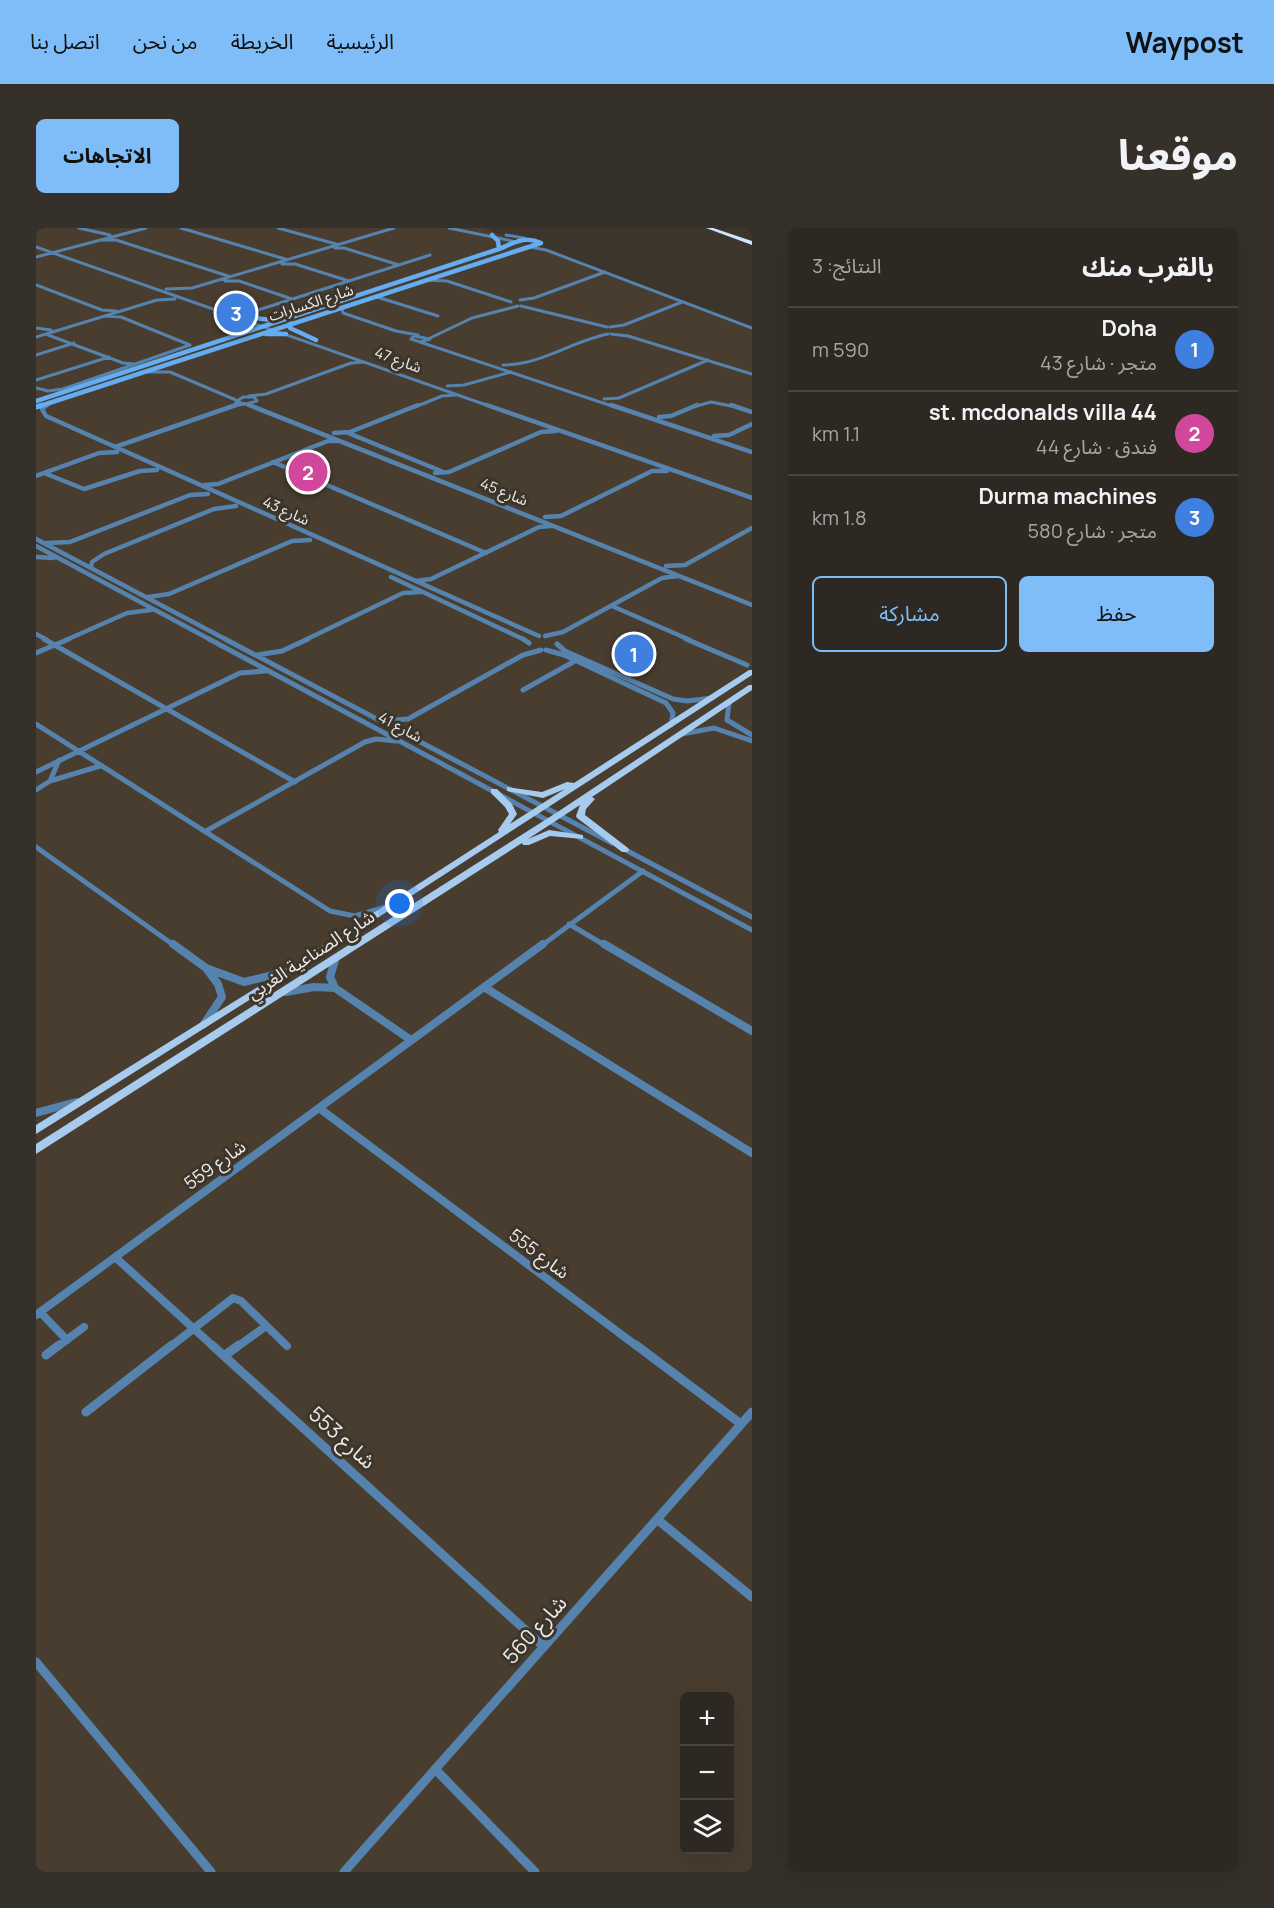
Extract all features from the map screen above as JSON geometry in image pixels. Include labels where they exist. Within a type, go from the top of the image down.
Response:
[{"type":"highway","points":[[708,228],[752,243]]},
{"type":"highway","points":[[724,228],[752,237]]},
{"type":"main road","name":"شارع الصناعية الغربي","points":[[36,1130],[544,808],[712,698],[749,668]]},
{"type":"main road","name":"شارع الصناعية الغربي","points":[[36,1150],[550,821],[752,687]]},
{"type":"main road","points":[[510,789],[543,795],[596,774]]},
{"type":"main road","points":[[598,789],[582,808],[580,816],[625,850]]},
{"type":"main road","points":[[490,842],[510,822],[513,814],[494,791]]},
{"type":"main road","points":[[490,859],[544,835],[555,833],[580,837]]},
{"type":"street","points":[[79,228],[99,237],[113,237],[137,228]]},
{"type":"street","points":[[36,256],[99,237],[113,237],[146,228]]},
{"type":"street","points":[[181,228],[279,261],[293,261],[349,281]]},
{"type":"street","points":[[278,228],[330,246]]},
{"type":"street","points":[[372,228],[380,232]]},
{"type":"street","points":[[344,245],[394,228]]},
{"type":"street","points":[[236,278],[279,261],[293,261],[330,246],[344,245],[401,228]]},
{"type":"street","points":[[448,228],[492,235],[528,247],[546,250],[752,328]]},
{"type":"street","points":[[462,228],[537,240],[546,250]]},
{"type":"street","points":[[492,235],[498,241],[499,249]]},
{"type":"street","points":[[113,237],[222,278]]},
{"type":"street","name":"شارع الكسارات","points":[[36,407],[238,340],[295,316],[499,249],[524,238]]},
{"type":"street","name":"شارع الكسارات","points":[[36,401],[245,332],[263,327],[276,327],[540,244]]},
{"type":"street","points":[[344,245],[400,265]]},
{"type":"street","name":"شارع 47","points":[[36,246],[45,247],[183,300],[270,327],[438,387],[466,394],[752,493]]},
{"type":"street","name":"شارع 47","points":[[36,246],[189,298],[263,327]]},
{"type":"street","points":[[45,247],[67,248]]},
{"type":"street","points":[[65,255],[67,248]]},
{"type":"street","points":[[231,313],[250,312],[430,255]]},
{"type":"street","points":[[504,308],[511,303],[534,298],[605,272]]},
{"type":"street","points":[[189,298],[188,294],[192,291],[222,278]]},
{"type":"street","points":[[166,290],[188,289],[222,278],[236,278],[291,299]]},
{"type":"street","name":"شارع الكسارات","points":[[420,335],[396,331],[342,311],[346,307],[435,280],[511,303]]},
{"type":"street","points":[[36,285],[103,314],[122,317],[190,345],[184,350],[90,380],[48,391],[36,388]]},
{"type":"street","points":[[38,335],[155,299],[161,294],[159,291]]},
{"type":"street","points":[[369,297],[393,292]]},
{"type":"street","points":[[377,297],[438,316]]},
{"type":"street","points":[[534,298],[520,306],[504,308],[442,331],[411,339],[501,366],[752,450]]},
{"type":"street","points":[[103,314],[158,300],[183,300]]},
{"type":"street","points":[[520,300],[536,308]]},
{"type":"street","points":[[594,336],[600,330],[624,325],[682,302]]},
{"type":"street","points":[[511,303],[536,308],[591,325],[609,327],[627,336]]},
{"type":"street","points":[[242,318],[267,321],[295,316]]},
{"type":"street","points":[[242,318],[251,326],[245,332]]},
{"type":"street","points":[[290,322],[290,328],[316,340]]},
{"type":"street","points":[[591,325],[609,334],[624,325]]},
{"type":"street","name":"شارع 47","points":[[276,327],[447,386],[540,423],[752,498]]},
{"type":"street","points":[[38,335],[37,328],[55,330]]},
{"type":"street","points":[[55,330],[57,336]]},
{"type":"street","points":[[420,342],[442,331]]},
{"type":"street","points":[[238,340],[269,333],[286,334]]},
{"type":"street","points":[[420,335],[501,366],[520,365],[594,336],[609,334],[627,336],[752,374]]},
{"type":"street","points":[[38,335],[57,336],[123,363],[143,363]]},
{"type":"street","points":[[36,355],[74,343]]},
{"type":"street","points":[[349,355],[353,359],[351,363]]},
{"type":"street","points":[[36,380],[109,357]]},
{"type":"street","points":[[181,359],[173,365],[175,370],[247,396]]},
{"type":"street","points":[[604,399],[619,398],[708,360]]},
{"type":"street","points":[[122,370],[125,366],[123,363]]},
{"type":"street","points":[[230,406],[236,400],[247,396],[266,393],[351,363],[373,363]]},
{"type":"street","points":[[519,372],[520,365]]},
{"type":"street","points":[[499,374],[502,370],[501,366]]},
{"type":"street","points":[[138,373],[170,372],[236,400]]},
{"type":"street","points":[[447,386],[468,385],[499,374],[519,372],[731,441],[752,450]]},
{"type":"street","points":[[90,380],[108,378]]},
{"type":"street","points":[[190,495],[197,486],[218,484],[328,441],[347,436],[442,396],[466,394],[468,385]]},
{"type":"street","points":[[438,387],[443,391],[442,396]]},
{"type":"street","points":[[36,476],[99,453],[116,450],[230,406],[257,400],[266,393]]},
{"type":"street","name":"شارع 45","points":[[247,396],[543,519]]},
{"type":"street","points":[[619,398],[620,405]]},
{"type":"street","name":"شارع 43","points":[[55,400],[43,408],[44,414],[143,464],[216,492],[408,582],[424,592],[517,634],[529,644],[543,650]]},
{"type":"street","name":"شارع 45","points":[[236,400],[327,434],[347,436],[543,519],[752,600]]},
{"type":"street","points":[[659,417],[672,417],[708,402],[721,403],[752,412]]},
{"type":"street","name":"شارع 43","points":[[38,416],[197,486],[208,494],[310,540],[557,643]]},
{"type":"street","points":[[672,417],[673,422]]},
{"type":"street","points":[[540,423],[544,428],[541,432]]},
{"type":"street","points":[[714,436],[729,435],[752,424]]},
{"type":"street","points":[[435,473],[447,472],[541,432],[562,431]]},
{"type":"street","points":[[327,434],[328,441]]},
{"type":"street","points":[[729,435],[731,441]]},
{"type":"street","points":[[347,436],[447,472]]},
{"type":"street","points":[[99,453],[104,446]]},
{"type":"street","points":[[644,460],[652,466],[652,471]]},
{"type":"street","points":[[273,462],[486,553]]},
{"type":"street","points":[[140,471],[143,464]]},
{"type":"street","points":[[44,473],[84,489],[140,471],[157,470]]},
{"type":"street","points":[[539,527],[543,519],[561,516],[652,471],[681,473]]},
{"type":"street","points":[[447,472],[448,478]]},
{"type":"street","points":[[216,492],[214,488],[218,484]]},
{"type":"street","points":[[42,542],[70,542],[190,495],[208,494]]},
{"type":"street","points":[[91,568],[94,559],[104,554],[214,509],[236,506]]},
{"type":"street","points":[[403,593],[408,582],[431,579],[539,527],[558,525],[561,516]]},
{"type":"street","points":[[662,578],[664,567],[685,565],[752,528]]},
{"type":"street","points":[[292,541],[293,532]]},
{"type":"street","name":"شارع 41","points":[[36,539],[752,917]]},
{"type":"street","points":[[145,597],[169,594],[292,541],[310,540]]},
{"type":"street","points":[[69,556],[65,547],[70,542]]},
{"type":"street","name":"شارع 41","points":[[36,546],[752,930]]},
{"type":"street","points":[[36,557],[58,558]]},
{"type":"street","points":[[523,655],[529,644],[542,636],[564,632],[662,578],[684,575],[685,565]]},
{"type":"street","name":"شارع 45","points":[[684,575],[752,605]]},
{"type":"street","points":[[431,579],[429,586],[432,590]]},
{"type":"street","points":[[255,655],[282,651],[403,593],[424,592]]},
{"type":"street","points":[[164,606],[169,594]]},
{"type":"street","points":[[127,612],[133,606],[132,599]]},
{"type":"street","points":[[612,606],[749,668]]},
{"type":"street","points":[[36,652],[127,612],[155,610]]},
{"type":"street","points":[[380,720],[408,719],[523,655],[543,650],[557,643],[564,632]]},
{"type":"street","points":[[36,634],[294,782]]},
{"type":"street","points":[[557,643],[565,651],[673,699],[687,701],[712,698]]},
{"type":"street","points":[[543,650],[575,661],[666,703],[673,713],[671,725]]},
{"type":"street","points":[[278,667],[277,659],[282,651]]},
{"type":"street","points":[[240,673],[245,666],[243,657]]},
{"type":"street","points":[[523,690],[575,661]]},
{"type":"street","points":[[36,772],[240,673],[270,672]]},
{"type":"street","points":[[729,703],[727,720],[752,735]]},
{"type":"street","points":[[406,734],[404,726],[408,719]]},
{"type":"street","points":[[364,722],[370,732],[365,742]]},
{"type":"street","points":[[36,724],[338,915],[354,916],[394,904]]},
{"type":"street","points":[[682,734],[714,728],[752,741]]},
{"type":"street","points":[[206,831],[365,742],[383,739],[403,742]]},
{"type":"street","points":[[50,781],[59,760]]},
{"type":"street","points":[[36,790],[50,781],[100,766]]},
{"type":"street","points":[[36,847],[206,968],[244,982],[291,970]]},
{"type":"street","name":"شارع 559","points":[[38,1313],[643,871]]},
{"type":"street","points":[[569,924],[752,1031]]},
{"type":"street","points":[[335,960],[330,977],[335,988],[411,1040]]},
{"type":"street","points":[[203,1025],[222,997],[221,990],[206,968]]},
{"type":"street","points":[[282,993],[303,987],[335,988]]},
{"type":"street","points":[[484,987],[752,1153]]},
{"type":"street","points":[[36,1113],[87,1098]]},
{"type":"street","name":"شارع 555","points":[[319,1108],[741,1424]]},
{"type":"street","name":"شارع 553","points":[[115,1257],[544,1647]]},
{"type":"street","points":[[86,1412],[233,1298],[241,1300],[287,1346]]},
{"type":"street","points":[[38,1313],[68,1340]]},
{"type":"street","points":[[225,1356],[266,1326]]},
{"type":"street","points":[[46,1356],[84,1327]]},
{"type":"street","name":"شارع 560","points":[[344,1872],[752,1412]]},
{"type":"street","points":[[658,1520],[752,1597]]},
{"type":"street","points":[[38,1668],[211,1872]]},
{"type":"street","points":[[435,1769],[536,1872]]},
{"type":"shaded area","points":[[36,228],[483,228],[752,330],[752,1872],[36,1872]]},
{"type":"place","name":"Durma machines","points":[[236,313]]},
{"type":"place","name":"44 st. mcdonalds villa","points":[[308,472]]},
{"type":"place","name":"Doha","points":[[634,654]]}]
